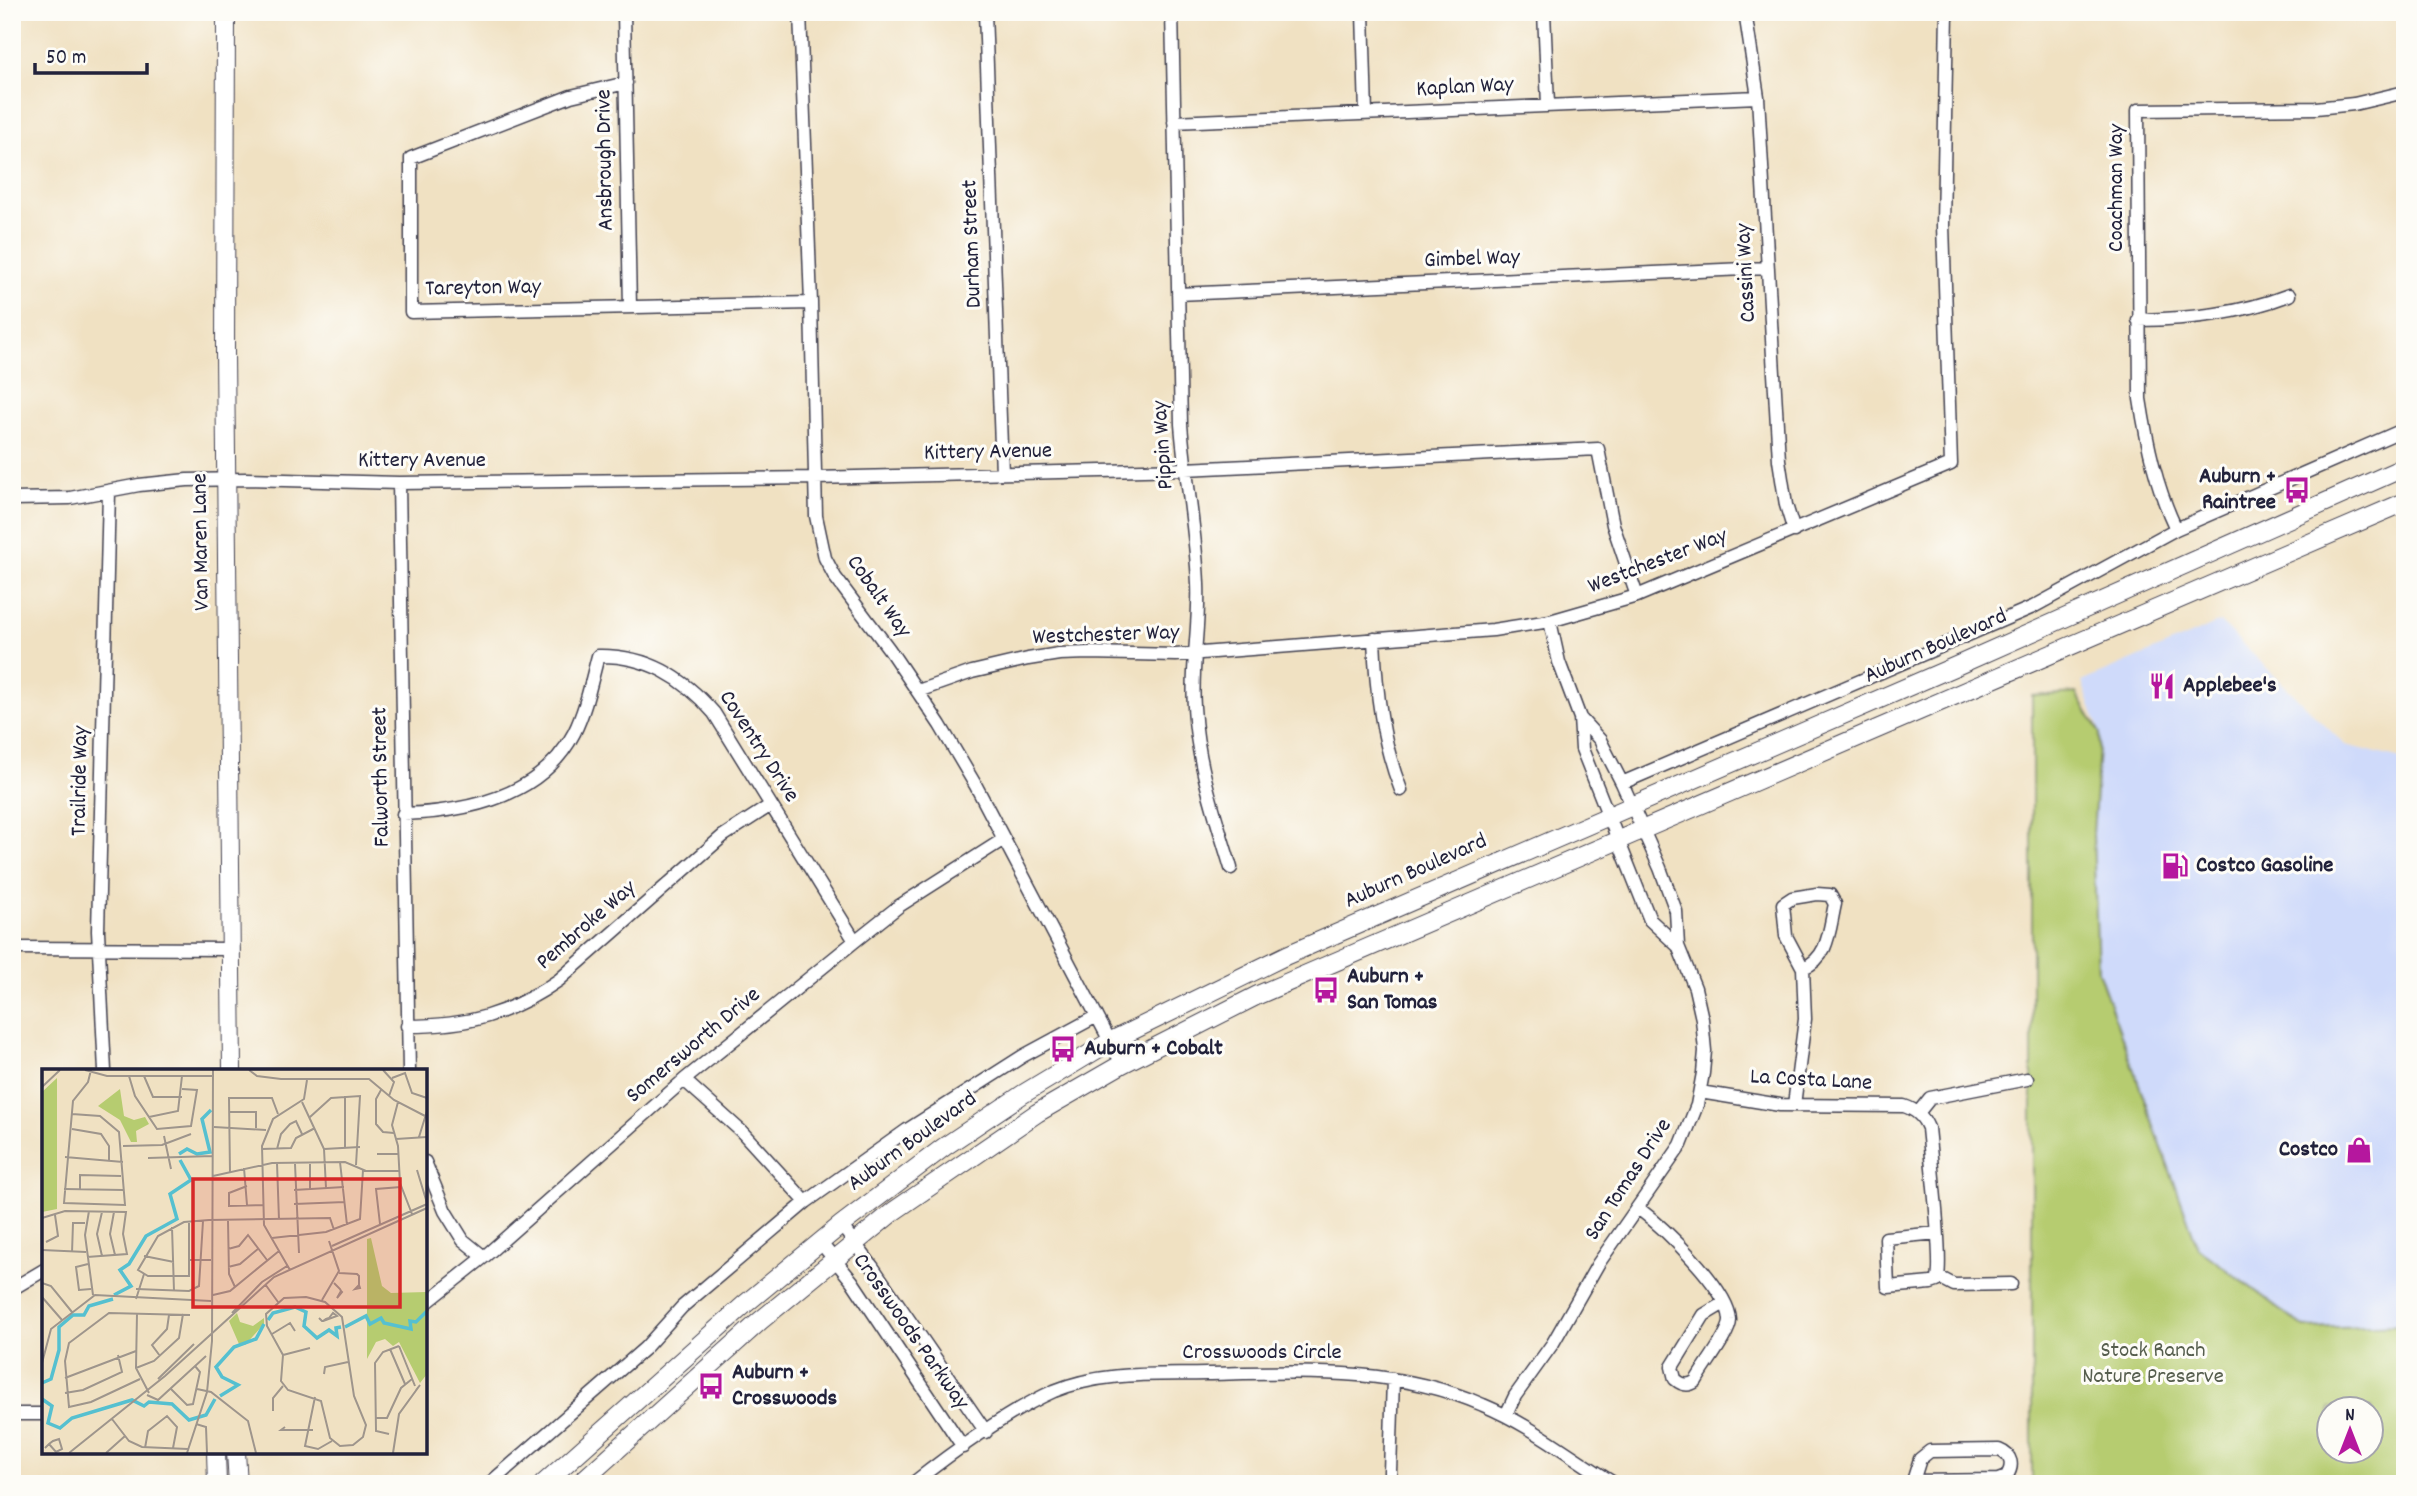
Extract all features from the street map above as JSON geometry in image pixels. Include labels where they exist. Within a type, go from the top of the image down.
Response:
[{"type":"main road","name":"Van Maren Lane","points":[[226,12],[225,480],[233,949],[232,1069]]},
{"type":"main road","name":"Auburn Boulevard","points":[[543,1484],[744,1305],[841,1225],[944,1147],[1023,1094],[1111,1041],[1287,955],[1956,666],[2405,467]]},
{"type":"main road","name":"Auburn Boulevard","points":[[579,1484],[760,1321],[894,1211],[1037,1113],[1122,1064],[1258,995],[2405,502]]},
{"type":"main road","points":[[216,1454],[217,1484]]},
{"type":"main road","points":[[236,1454],[238,1484]]},
{"type":"street","name":"Ansbrough Drive","points":[[624,12],[630,307]]},
{"type":"street","name":"Cobalt Way","points":[[800,12],[816,516],[825,558],[835,577],[918,691],[976,786],[1122,1064]]},
{"type":"street","name":"Durham Street","points":[[985,12],[1002,473]]},
{"type":"street","name":"Pippin Way","points":[[1172,12],[1185,469],[1195,536],[1198,585],[1194,706],[1206,788],[1231,868]]},
{"type":"street","points":[[1363,12],[1366,114]]},
{"type":"street","points":[[1544,12],[1548,106]]},
{"type":"street","name":"Cassini Way","points":[[1745,12],[1758,96],[1779,460],[1786,505],[1794,531]]},
{"type":"street","name":"Westchester Way","points":[[918,691],[972,672],[1048,656],[1089,653],[1176,655],[1493,630],[1550,621],[1637,596],[1951,464],[1943,225],[1947,12]]},
{"type":"street","name":"Tareyton Way","points":[[626,83],[571,96],[411,158],[411,312],[811,303]]},
{"type":"street","name":"Coachman Way","points":[[2176,529],[2157,482],[2146,441],[2140,399],[2138,110],[2316,108],[2354,104],[2405,92]]},
{"type":"street","name":"Kaplan Way","points":[[1174,122],[1758,96]]},
{"type":"street","name":"Gimbel Way","points":[[1178,294],[1768,268]]},
{"type":"street","points":[[2138,320],[2207,316],[2245,309],[2289,295]]},
{"type":"street","points":[[1622,783],[2033,607],[2176,529],[2405,429]]},
{"type":"street","name":"Kittery Avenue","points":[[12,499],[70,498],[139,485],[187,480],[399,483],[815,478],[1185,469],[1598,449],[1613,525],[1637,596]]},
{"type":"street","name":"Falworth Street","points":[[399,483],[409,1069]]},
{"type":"street","name":"Trailride Way","points":[[105,1069],[99,948],[110,492]]},
{"type":"street","name":"San Tomas Drive","points":[[1550,621],[1559,662],[1580,718],[1582,749],[1650,920],[1678,946]]},
{"type":"street","points":[[1374,639],[1380,710],[1389,755],[1401,790]]},
{"type":"street","name":"Coventry Drive","points":[[403,814],[434,813],[480,804],[535,779],[552,763],[574,733],[598,656],[631,658],[652,664],[682,681],[713,713],[855,941]]},
{"type":"street","name":"San Tomas Drive","points":[[1506,1415],[1553,1343],[1598,1264],[1681,1145],[1700,1092],[1704,1052],[1702,1019],[1695,988],[1678,946],[1676,911],[1622,783],[1600,740],[1580,718]]},
{"type":"street","name":"Pembroke Way","points":[[407,1026],[443,1026],[477,1020],[510,1009],[540,993],[559,980],[723,836],[771,805]]},
{"type":"street","name":"Somersworth Drive","points":[[427,1302],[484,1257],[684,1080],[855,941],[899,906],[1004,839]]},
{"type":"street","points":[[1794,1105],[1805,1019],[1803,968],[1786,936],[1783,904],[1792,898],[1830,895],[1835,904],[1823,952],[1815,963],[1803,968]]},
{"type":"street","points":[[12,948],[233,949]]},
{"type":"street","points":[[489,1484],[645,1348],[682,1307],[806,1202],[907,1130],[1012,1063],[1097,1016]]},
{"type":"street","points":[[1939,1277],[1928,1128],[1918,1113],[1930,1098],[2027,1079]]},
{"type":"street","points":[[684,1080],[741,1132],[806,1202]]},
{"type":"street","name":"La Costa Lane","points":[[1700,1092],[1780,1105],[1903,1106],[1918,1113]]},
{"type":"street","points":[[427,1167],[445,1211],[463,1240],[484,1257]]},
{"type":"street","points":[[1638,1208],[1658,1223],[1702,1270],[1724,1303],[1729,1315],[1729,1327],[1696,1381],[1687,1385],[1681,1384],[1675,1380],[1672,1367],[1704,1315],[1724,1303]]},
{"type":"street","name":"Crosswoods Parkway","points":[[841,1225],[986,1432]]},
{"type":"street","points":[[1937,1233],[1886,1238],[1888,1287],[1931,1283],[1939,1277]]},
{"type":"street","name":"Crosswoods Parkway","points":[[820,1242],[852,1281],[963,1447]]},
{"type":"street","points":[[12,1289],[42,1271]]},
{"type":"street","points":[[1939,1277],[1954,1285],[2011,1284]]},
{"type":"street","name":"Crosswoods Circle","points":[[912,1484],[1014,1413],[1055,1391],[1096,1378],[1314,1372],[1354,1373],[1393,1379],[1463,1397],[1538,1432],[1615,1484]]},
{"type":"street","points":[[1392,1484],[1390,1472],[1393,1379]]},
{"type":"street","points":[[12,1413],[42,1414]]},
{"type":"street","points":[[1999,1450],[2010,1459],[2011,1465],[2006,1477],[1998,1480],[1912,1482],[1920,1459],[1930,1451],[1999,1450]]},
{"type":"shaded area","points":[[2220,622],[2345,745],[2405,760],[2405,1325],[2305,1328],[2198,1248],[2098,971],[2092,827],[2100,733],[2082,682]]},
{"type":"green space","name":"Stock Ranch Nature Preserve","points":[[2076,693],[2100,733],[2093,834],[2098,971],[2198,1248],[2305,1328],[2405,1325],[2405,1484],[2032,1484],[2032,696]]},
{"type":"place","name":"Auburn + Raintree","points":[[2297,490]]},
{"type":"place","name":"Applebee's","points":[[2162,686]]},
{"type":"place","name":"Costco Gasoline","points":[[2175,866]]},
{"type":"place","name":"Auburn + San Tomas","points":[[1326,990]]},
{"type":"place","name":"Auburn + Cobalt","points":[[1063,1049]]},
{"type":"place","name":"Costco","points":[[2359,1150]]},
{"type":"place","name":"Auburn + Crosswoods","points":[[711,1386]]}]
